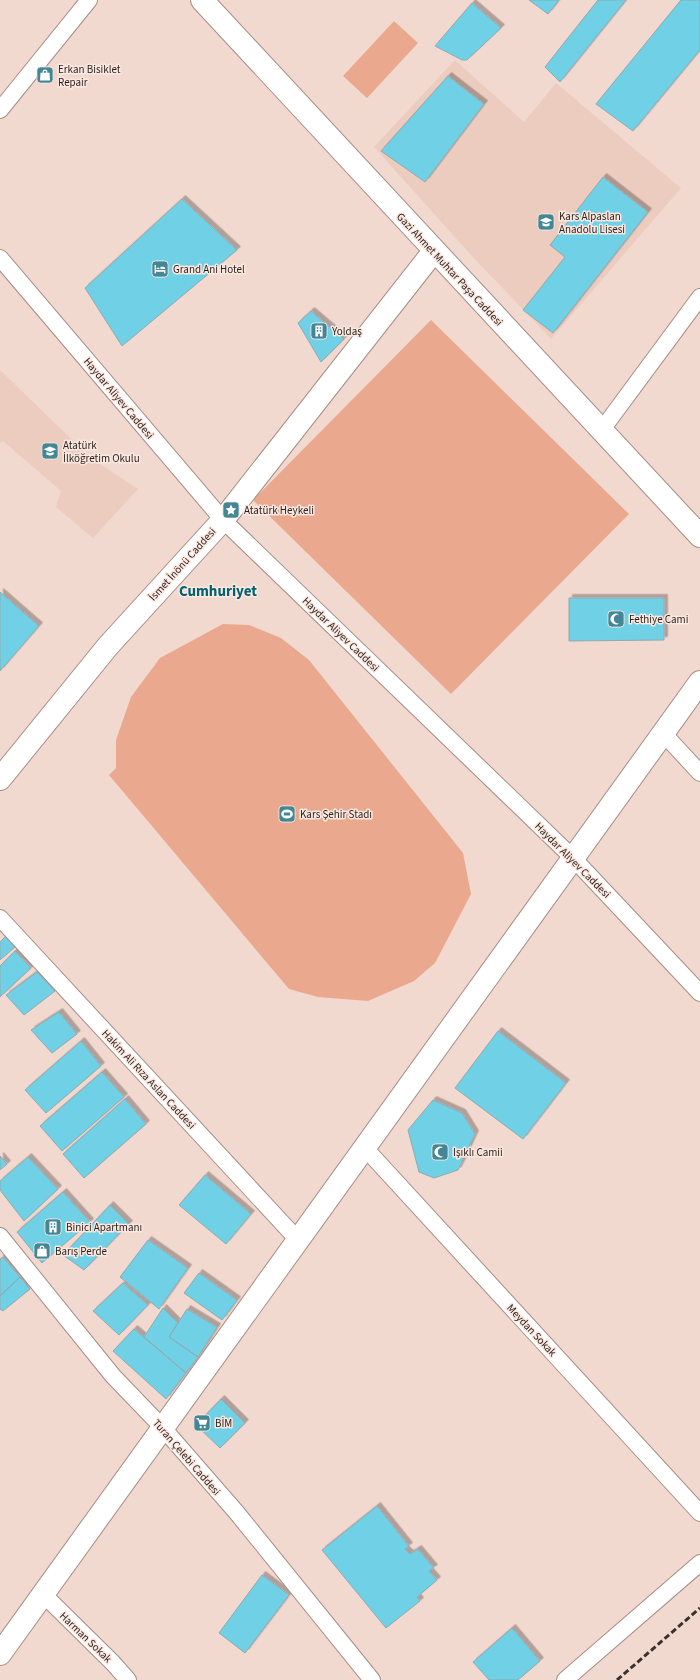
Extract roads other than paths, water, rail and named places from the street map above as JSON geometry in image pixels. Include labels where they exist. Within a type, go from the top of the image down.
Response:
[{"type":"main road","name":"Gazi Ahmet Muhtar Paşa Caddesi","points":[[202,0],[700,536]]},
{"type":"main road","name":"İsmet İnönü Caddesi","points":[[0,779],[108,646],[223,520],[434,251]]},
{"type":"main road","points":[[0,1654],[700,682]]},
{"type":"street","points":[[0,110],[89,0]]},
{"type":"street","name":"Haydar Aliyev Caddesi","points":[[0,258],[223,520],[573,858],[700,993]]},
{"type":"street","points":[[601,431],[700,297]]},
{"type":"street","points":[[663,733],[700,773]]},
{"type":"street","name":"Hakim Ali Rıza Aslan Caddesi","points":[[0,918],[298,1240]]},
{"type":"street","name":"Meydan Sokak","points":[[364,1148],[700,1513]]},
{"type":"street","name":"Turan Çelebi Caddesi","points":[[0,1236],[113,1376],[163,1428],[237,1514],[372,1680]]},
{"type":"street","points":[[565,1680],[700,1563]]},
{"type":"street","name":"Harman Sokak","points":[[43,1594],[113,1663],[128,1680]]},
{"type":"railway","points":[[617,1680],[700,1608]]},
{"type":"place","name":"Erkan Bisiklet Repair","points":[[45,75]]},
{"type":"place","name":"Kars Alpaslan Anadolu Lisesi","points":[[546,222]]},
{"type":"place","name":"Grand Ani Hotel","points":[[160,269]]},
{"type":"place","name":"Yoldaş","points":[[319,331]]},
{"type":"place","name":"Atatürk İlköğretim Okulu","points":[[50,451]]},
{"type":"place","name":"Atatürk Heykeli","points":[[231,510]]},
{"type":"place","name":"Fethiye Cami","points":[[616,619]]},
{"type":"place","name":"Kars Şehir Stadı","points":[[287,814]]},
{"type":"place","name":"Işıklı Camii","points":[[440,1152]]},
{"type":"place","name":"Binici Apartmanı","points":[[53,1227]]},
{"type":"place","name":"Barış Perde","points":[[42,1251]]},
{"type":"place","name":"BİM","points":[[202,1423]]},
{"type":"district","name":"Cumhuriyet","points":[[218,591]]}]
